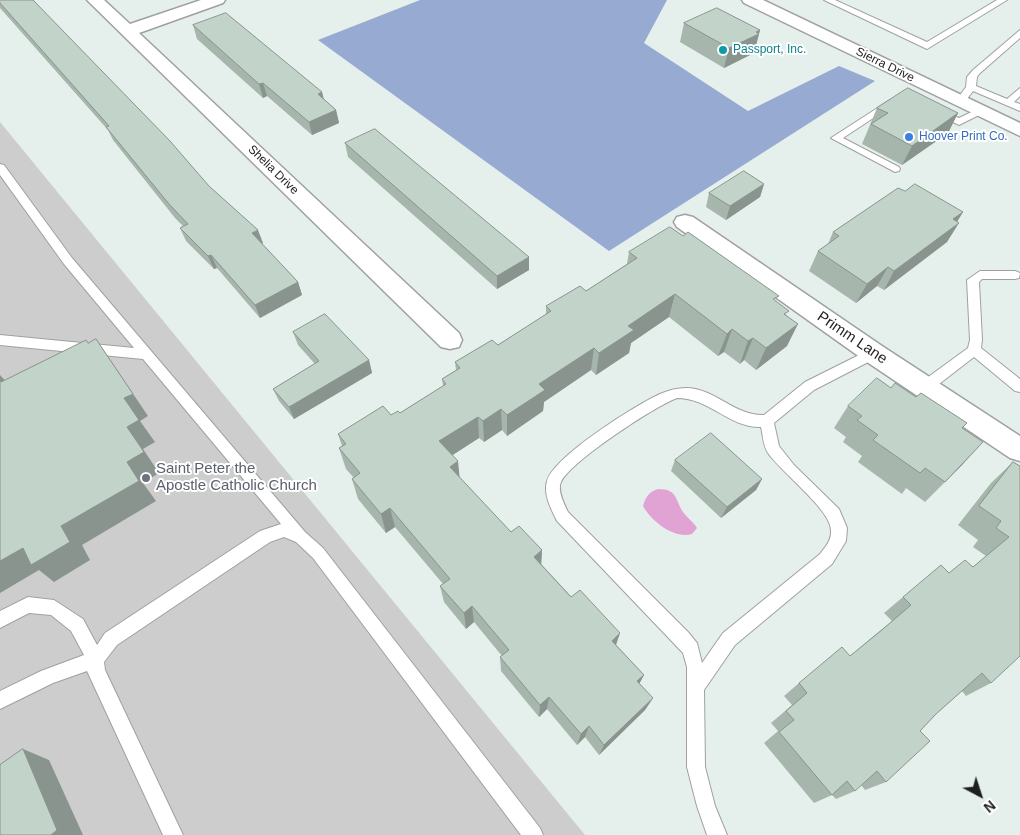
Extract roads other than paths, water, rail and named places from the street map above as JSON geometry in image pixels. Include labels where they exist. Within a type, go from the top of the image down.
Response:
[{"type":"street","name":"Shelia Drive","points":[[95,0],[126,32],[450,340]]},
{"type":"street","points":[[126,32],[217,0]]},
{"type":"street","name":"Sierra Drive","points":[[750,0],[1020,130]]},
{"type":"street","name":"Primm Lane","points":[[685,222],[873,353],[1020,450]]},
{"type":"lane","points":[[828,0],[927,46],[1003,0]]},
{"type":"lane","points":[[960,102],[971,87],[976,72],[1020,32]]},
{"type":"lane","points":[[971,87],[1020,108]]},
{"type":"lane","points":[[1008,103],[1020,91]]},
{"type":"lane","points":[[895,168],[836,138],[902,95]]},
{"type":"lane","points":[[926,107],[959,122],[980,111]]},
{"type":"lane","points":[[0,167],[68,261],[301,538],[318,553],[533,835]]},
{"type":"lane","points":[[925,387],[974,350],[976,340],[973,280],[980,275],[1014,276]]},
{"type":"lane","points":[[0,340],[146,354]]},
{"type":"lane","points":[[974,350],[1020,387]]},
{"type":"lane","points":[[717,835],[706,806],[696,766],[695,667],[691,648],[562,516],[554,497],[554,481],[566,466],[635,415],[657,401],[676,393],[695,394],[713,400],[732,413],[752,422],[767,420],[811,386],[873,353]]},
{"type":"lane","points":[[695,688],[729,640],[826,559],[838,541],[839,528],[834,514],[789,469],[772,448],[767,420]]},
{"type":"lane","points":[[0,700],[32,682],[75,665],[96,660],[111,639],[265,536],[284,530],[301,538]]},
{"type":"lane","points":[[0,620],[28,605],[54,608],[77,625],[96,660],[96,671],[173,835]]},
{"type":"place","name":"Passport, Inc.","points":[[723,50]]},
{"type":"place","name":"Hoover Print Co.","points":[[909,137]]},
{"type":"place","name":"Saint Peter the Apostle Catholic Church","points":[[146,478]]}]
